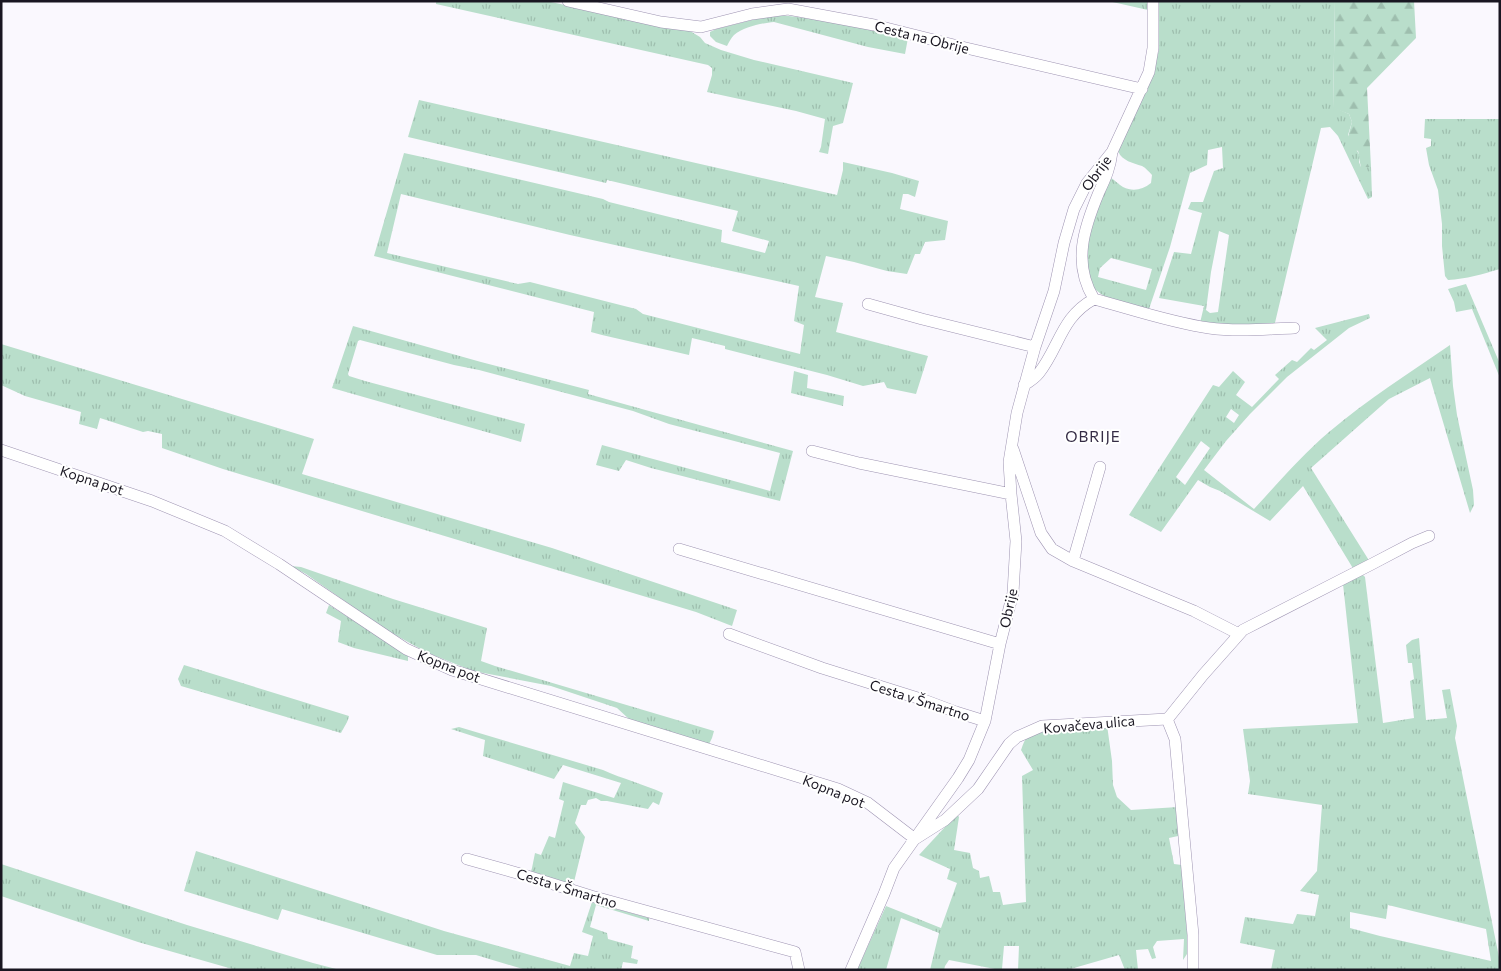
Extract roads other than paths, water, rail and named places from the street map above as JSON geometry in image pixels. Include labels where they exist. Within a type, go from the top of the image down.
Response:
[{"type":"street","name":"Cesta na Obrije","points":[[568,1],[661,22],[701,27],[752,14],[788,9],[874,25],[1142,89]]},
{"type":"street","name":"Obrije","points":[[984,721],[1013,593],[1016,541],[1009,462],[1017,413],[1035,347],[1054,291],[1064,243],[1074,210],[1087,183],[1112,152],[1142,89],[1148,72],[1152,57],[1153,1]]},
{"type":"street","points":[[1094,299],[1084,278],[1081,266],[1081,250],[1092,211],[1108,175],[1112,152]]},
{"type":"street","points":[[1024,386],[1038,374],[1068,320],[1083,305],[1094,299],[1210,328],[1246,330],[1294,328]]},
{"type":"street","points":[[868,304],[1035,347]]},
{"type":"street","points":[[1012,448],[1041,533],[1052,549],[1073,561],[1194,611],[1240,634]]},
{"type":"street","name":"Kopna pot","points":[[1,450],[152,501],[225,531],[279,564],[392,640],[424,658],[452,670],[838,790],[868,803],[915,839]]},
{"type":"street","points":[[812,452],[859,464],[1011,494]]},
{"type":"street","points":[[1073,561],[1100,467]]},
{"type":"street","points":[[1194,970],[1193,935],[1175,739],[1166,719],[1243,630],[1429,536]]},
{"type":"street","points":[[680,549],[1000,644]]},
{"type":"street","name":"Cesta v Šmartno","points":[[729,634],[822,668],[984,721],[969,760],[958,778],[894,868],[851,970]]},
{"type":"street","name":"Kovačeva ulica","points":[[915,839],[945,820],[978,788],[1005,749],[1017,737],[1042,726],[1166,719]]},
{"type":"street","name":"Cesta v Šmartno","points":[[467,859],[583,894],[795,952],[799,970]]},
{"type":"district","name":"OBRIJE","points":[[1093,436]]}]
